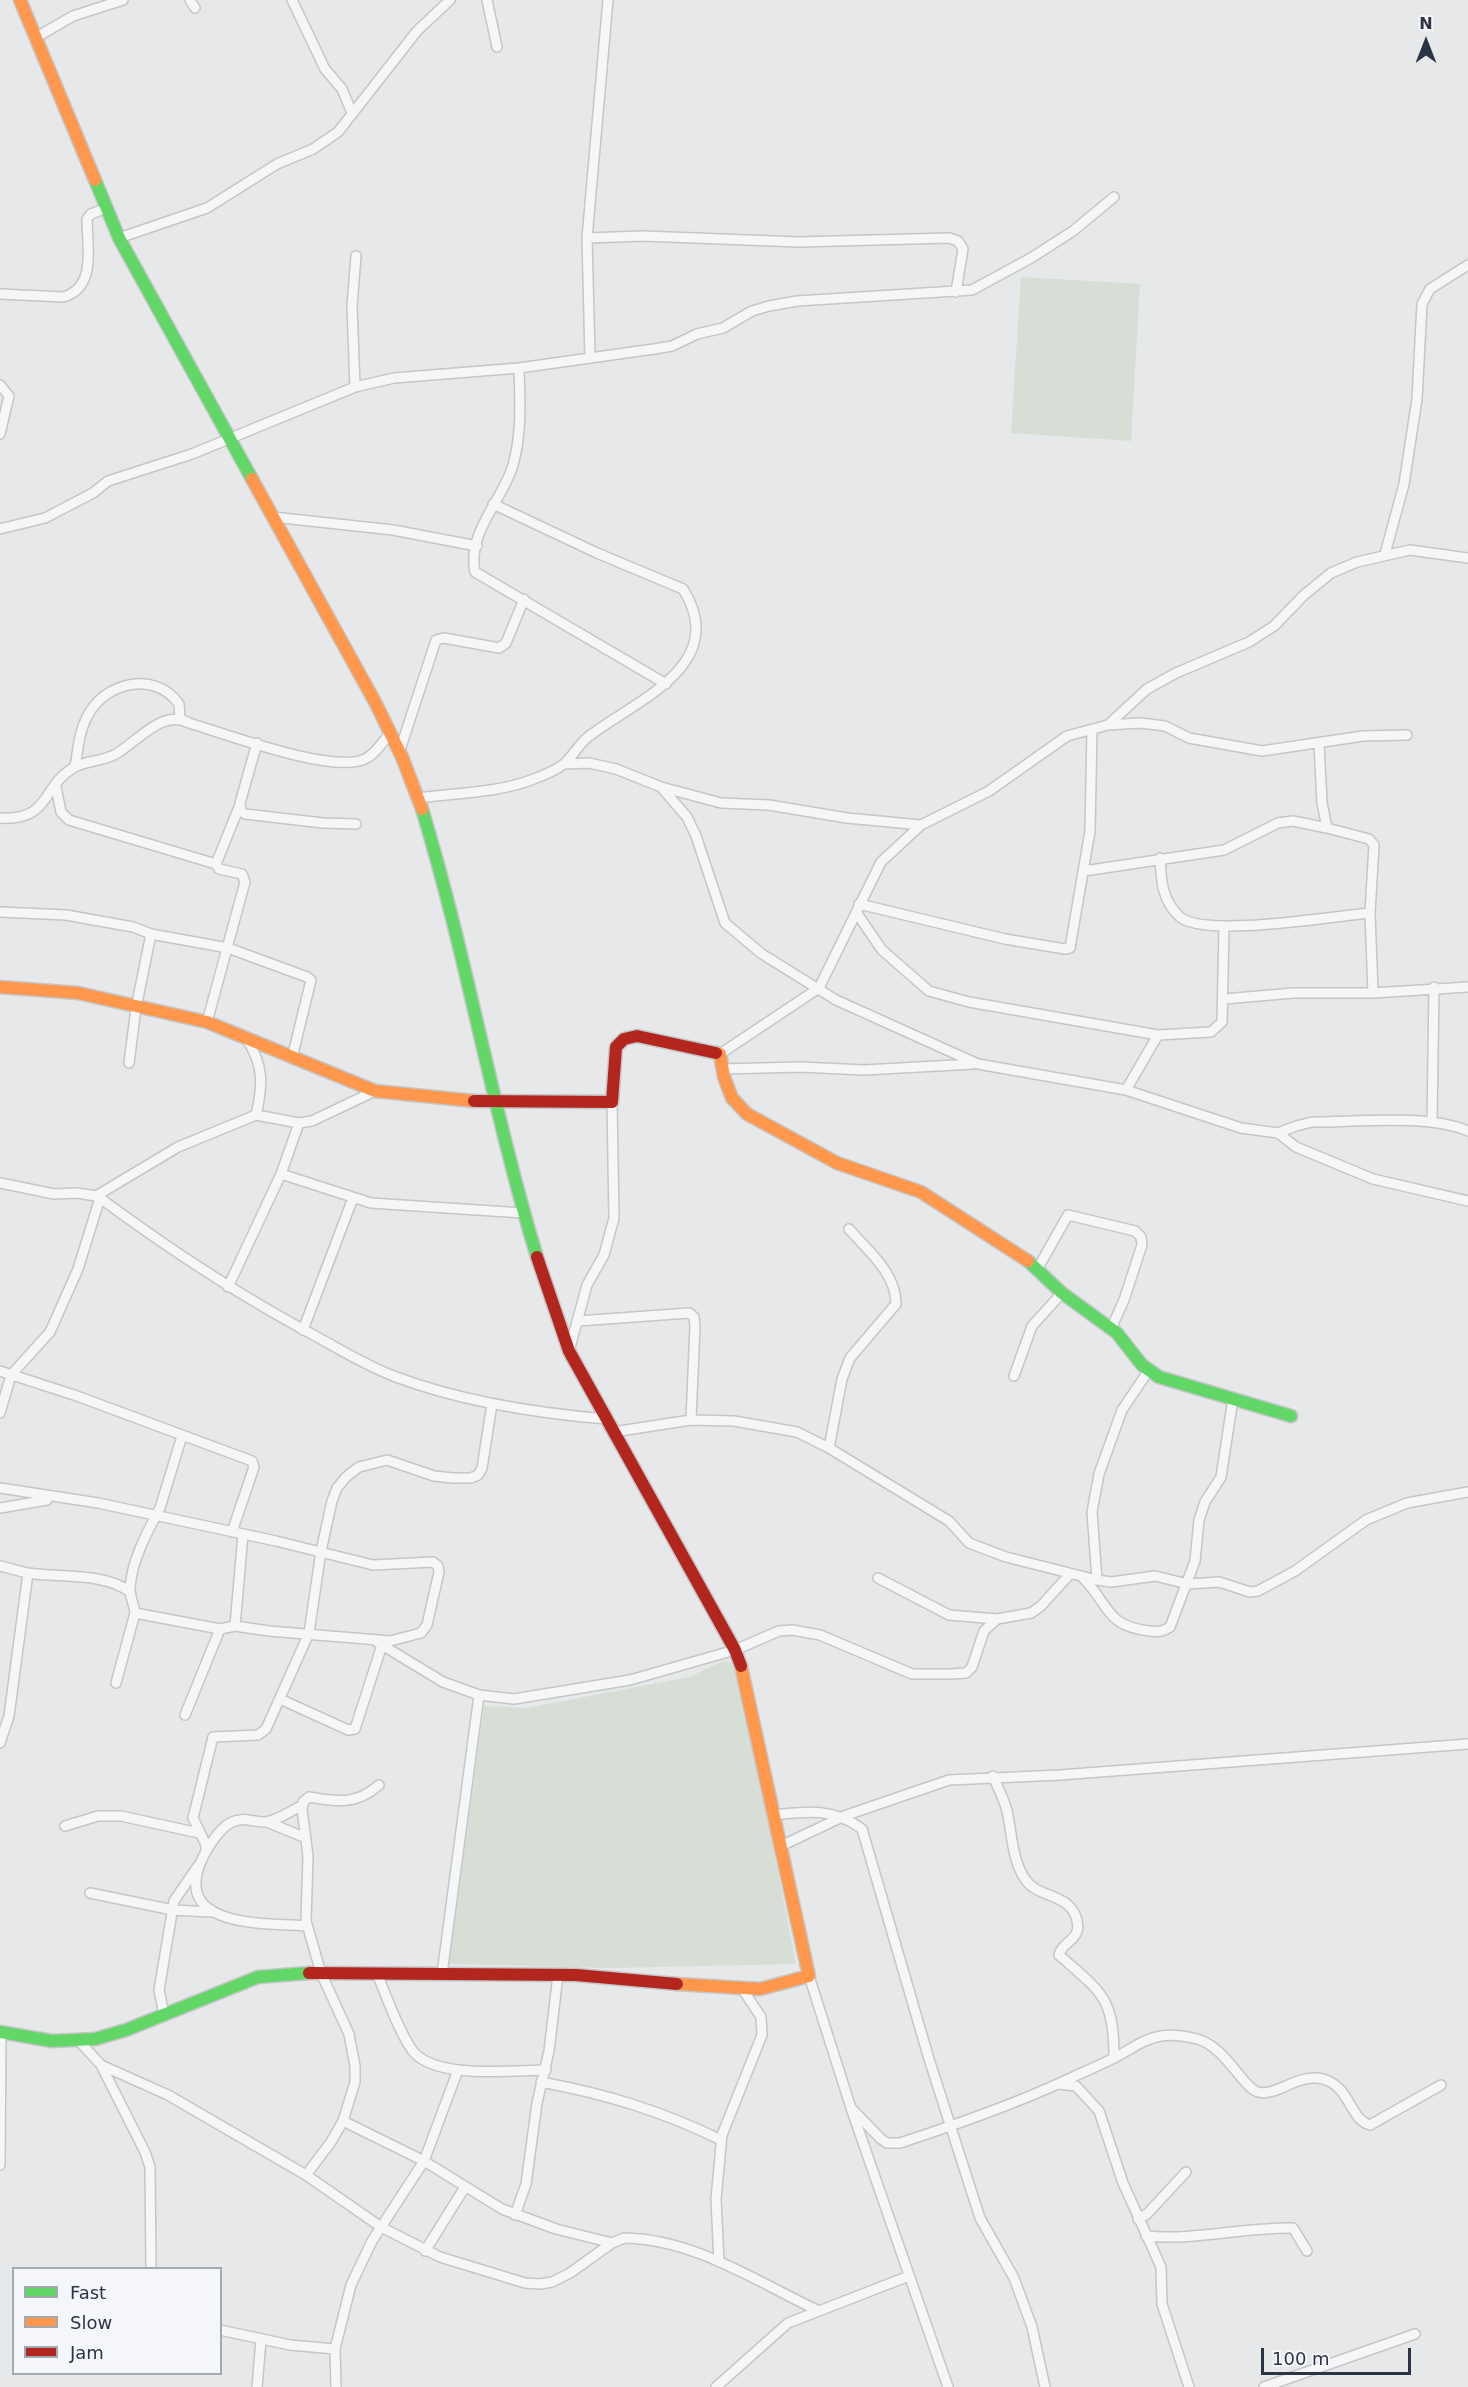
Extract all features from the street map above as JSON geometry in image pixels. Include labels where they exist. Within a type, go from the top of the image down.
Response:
[{"type":"street","points":[[20,0],[118,238],[400,750],[418,798],[443,879],[496,1101],[545,1290],[569,1351],[735,1650],[750,1692],[809,1976],[851,2108],[948,2387]]},
{"type":"street","points":[[35,38],[72,16],[123,0]]},
{"type":"street","points":[[292,0],[325,69],[342,90],[352,113]]},
{"type":"street","points":[[118,238],[207,208],[277,164],[313,149],[338,132],[417,31],[450,0]]},
{"type":"street","points":[[487,0],[497,47]]},
{"type":"street","points":[[590,357],[587,238],[608,0]]},
{"type":"street","points":[[0,529],[45,518],[93,493],[108,481],[164,465],[355,387],[394,378],[519,368],[672,346],[697,334],[723,328],[752,310],[797,301],[956,292],[979,287],[1073,231],[1114,197]]},
{"type":"street","points":[[0,294],[63,297],[72,294],[83,282],[87,270],[87,219],[90,214],[104,208]]},
{"type":"street","points":[[587,238],[644,236],[799,242],[949,238],[958,241],[963,249],[956,292]]},
{"type":"street","points":[[355,387],[352,306],[356,256]]},
{"type":"street","points":[[1385,554],[1404,484],[1418,399],[1422,304],[1430,289],[1468,265]]},
{"type":"street","points":[[519,368],[520,417],[517,452],[477,546],[475,572],[666,684]]},
{"type":"street","points":[[0,385],[9,396],[0,435]]},
{"type":"street","points":[[493,504],[597,553],[683,589],[696,620],[696,639],[689,655],[666,684],[586,738],[564,764]]},
{"type":"street","points":[[273,517],[393,530],[477,546]]},
{"type":"street","points":[[1108,725],[1147,689],[1176,672],[1249,642],[1274,626],[1304,595],[1331,573],[1357,562],[1410,550],[1468,558]]},
{"type":"street","points":[[400,750],[436,640],[444,638],[499,648],[506,643],[524,600]]},
{"type":"street","points":[[75,767],[87,715],[97,702],[115,690],[131,684],[146,683],[162,687],[179,704],[180,718]]},
{"type":"street","points":[[0,818],[25,817],[36,811],[75,767],[113,756],[156,726],[180,718],[257,743],[326,761],[356,761],[373,754],[391,732]]},
{"type":"street","points":[[569,1351],[587,1285],[604,1255],[614,1218],[612,1102],[616,1047],[624,1039],[637,1036],[720,1053],[819,988],[881,862],[921,825],[989,791],[1067,736],[1108,725],[1140,723],[1165,726],[1189,738],[1262,752],[1363,736],[1407,735]]},
{"type":"street","points":[[857,908],[1005,939],[1065,949],[1072,945],[1090,831],[1092,729]]},
{"type":"street","points":[[216,864],[239,807],[257,743]]},
{"type":"street","points":[[1319,743],[1322,803],[1327,828]]},
{"type":"street","points":[[418,798],[529,781],[564,764],[589,763],[616,769],[661,787],[721,803],[769,805],[847,818],[921,825]]},
{"type":"street","points":[[56,787],[61,812],[69,820],[216,864],[219,868],[245,878],[207,1022]]},
{"type":"street","points":[[661,787],[687,817],[696,836],[725,923],[762,954],[819,988],[878,1020],[978,1064]]},
{"type":"street","points":[[239,807],[244,814],[250,815],[356,824]]},
{"type":"street","points":[[1084,871],[1224,849],[1278,823],[1293,821],[1369,839],[1373,842],[1370,913],[1373,993]]},
{"type":"street","points":[[1160,858],[1161,887],[1179,916],[1192,924],[1224,927],[1370,913]]},
{"type":"street","points":[[857,908],[882,950],[929,991],[969,1002],[1158,1035],[1211,1032],[1222,1022],[1224,927]]},
{"type":"street","points":[[0,912],[76,916],[133,927],[151,934],[228,948],[310,980],[292,1058]]},
{"type":"street","points":[[129,1063],[136,1008],[151,934]]},
{"type":"street","points":[[0,987],[78,993],[136,1008],[207,1022],[375,1091],[396,1095],[496,1101],[612,1102]]},
{"type":"street","points":[[1224,999],[1293,993],[1373,993],[1434,987],[1468,987]]},
{"type":"street","points":[[1432,1122],[1434,987]]},
{"type":"street","points":[[1126,1090],[1158,1035]]},
{"type":"street","points":[[246,1038],[258,1058],[263,1080],[256,1115]]},
{"type":"street","points":[[720,1053],[722,1069],[732,1098],[747,1114],[837,1163],[921,1192],[982,1229],[1038,1268],[1062,1293],[1110,1329],[1149,1370],[1159,1377],[1291,1416]]},
{"type":"street","points":[[722,1069],[800,1067],[864,1070],[978,1064],[1126,1090],[1241,1128],[1278,1134],[1296,1147],[1373,1179],[1468,1201]]},
{"type":"street","points":[[0,1413],[11,1375],[50,1332],[78,1269],[98,1197],[178,1147],[256,1115],[299,1123],[326,1116],[375,1091]]},
{"type":"street","points":[[1278,1134],[1312,1122],[1432,1122],[1454,1125],[1468,1131]]},
{"type":"street","points":[[228,1287],[280,1174],[299,1123]]},
{"type":"street","points":[[280,1174],[371,1203],[524,1213]]},
{"type":"street","points":[[0,1183],[54,1194],[77,1193],[98,1197],[228,1287],[303,1330],[398,1378],[492,1404],[551,1414],[606,1419]]},
{"type":"street","points":[[303,1330],[353,1198]]},
{"type":"street","points":[[1038,1268],[1068,1215],[1135,1231],[1141,1237],[1142,1245],[1124,1300],[1110,1329]]},
{"type":"street","points":[[829,1448],[842,1379],[850,1359],[896,1304],[896,1289],[891,1278],[849,1229]]},
{"type":"street","points":[[1014,1376],[1032,1326],[1062,1293]]},
{"type":"street","points":[[578,1321],[689,1313],[694,1317],[691,1420]]},
{"type":"street","points":[[1097,1580],[1092,1512],[1099,1474],[1122,1410],[1149,1370]]},
{"type":"street","points":[[0,1371],[77,1396],[254,1463],[232,1532]]},
{"type":"street","points":[[1083,1578],[1119,1624],[1128,1629],[1157,1632],[1170,1627],[1195,1561],[1199,1520],[1205,1502],[1221,1477],[1233,1399]]},
{"type":"street","points":[[206,1852],[206,1845],[198,1833],[193,1818],[213,1737],[262,1733],[280,1699],[309,1633],[321,1551],[337,1488],[359,1467],[387,1460],[434,1476],[471,1478],[478,1475],[482,1468],[492,1404]]},
{"type":"street","points":[[614,1432],[691,1420],[734,1421],[797,1432],[829,1448],[949,1521],[969,1543],[1083,1578],[1111,1582],[1155,1576],[1188,1584],[1219,1582],[1250,1592],[1258,1591],[1295,1571],[1366,1520],[1407,1503],[1468,1492]]},
{"type":"street","points":[[116,1683],[135,1613],[130,1592],[142,1547],[155,1517],[182,1437]]},
{"type":"street","points":[[0,1488],[98,1503],[155,1517],[243,1533],[373,1565],[426,1562],[438,1566],[439,1572],[427,1625],[421,1633],[406,1639],[373,1640],[235,1626],[220,1629],[135,1613]]},
{"type":"street","points":[[0,1508],[40,1500],[98,1503]]},
{"type":"street","points":[[235,1626],[243,1533]]},
{"type":"street","points":[[0,1566],[28,1573],[102,1581],[123,1587],[130,1592]]},
{"type":"street","points":[[0,1743],[9,1716],[28,1573]]},
{"type":"street","points":[[878,1578],[949,1615],[997,1619],[1031,1613],[1041,1606],[1070,1574]]},
{"type":"street","points":[[373,1640],[432,1677],[479,1695],[514,1699],[630,1680],[735,1650],[778,1631],[792,1630],[820,1635],[912,1674],[966,1673],[972,1667],[984,1631],[997,1619]]},
{"type":"street","points":[[185,1715],[220,1629]]},
{"type":"street","points":[[280,1699],[348,1730],[355,1729],[382,1645]]},
{"type":"street","points":[[442,1974],[479,1695]]},
{"type":"street","points":[[781,1846],[844,1816],[949,1780],[993,1776],[1060,1775],[1468,1744]]},
{"type":"street","points":[[993,1776],[1007,1809],[1017,1861],[1025,1880],[1066,1902],[1076,1915],[1078,1926],[1076,1938],[1060,1951],[1059,1955],[1094,1986],[1109,2007],[1114,2028],[1114,2058]]},
{"type":"street","points":[[267,1822],[303,1805],[309,1797],[337,1802],[355,1801],[368,1796],[379,1785]]},
{"type":"street","points":[[303,1805],[306,1838],[307,1926],[321,1973],[349,2034],[354,2059],[355,2082],[343,2121],[331,2142],[306,2175]]},
{"type":"street","points":[[774,1815],[804,1811],[844,1816],[862,1829],[873,1858],[896,1948],[980,2218],[1014,2278],[1032,2327],[1045,2387]]},
{"type":"street","points":[[65,1826],[98,1816],[121,1816],[198,1833]]},
{"type":"street","points":[[164,2014],[159,1990],[174,1901],[227,1825],[242,1818],[267,1822],[306,1838]]},
{"type":"street","points":[[200,1863],[197,1874],[198,1892],[206,1909],[211,1912],[236,1920],[307,1926]]},
{"type":"street","points":[[90,1893],[173,1910],[211,1912]]},
{"type":"street","points":[[0,2165],[1,2032],[36,2040],[79,2041],[111,2035],[258,1977],[321,1973],[558,1975],[744,1990],[760,1989],[809,1976]]},
{"type":"street","points":[[377,1974],[405,2036],[417,2055],[424,2060],[459,2070],[546,2070]]},
{"type":"street","points":[[515,2215],[526,2184],[541,2082],[546,2070],[558,1975]]},
{"type":"street","points":[[719,2262],[716,2199],[721,2140],[762,2035],[761,2017],[744,1990]]},
{"type":"street","points":[[851,2108],[887,2143],[900,2143],[1058,2084],[1114,2058],[1139,2042],[1161,2036],[1201,2040],[1229,2061],[1251,2090],[1266,2093],[1298,2079],[1322,2079],[1333,2083],[1347,2095],[1360,2120],[1370,2125],[1441,2085]]},
{"type":"street","points":[[79,2041],[101,2065],[145,2152],[150,2167],[151,2267]]},
{"type":"street","points":[[101,2065],[168,2095],[306,2175],[381,2227],[425,2251],[525,2283],[540,2284],[552,2282],[570,2273],[612,2243],[631,2238],[690,2250],[819,2311]]},
{"type":"street","points":[[336,2387],[335,2349],[351,2285],[381,2227],[424,2161],[459,2070]]},
{"type":"street","points":[[541,2082],[605,2094],[680,2120],[721,2140]]},
{"type":"street","points":[[1058,2084],[1076,2086],[1099,2110],[1138,2219],[1161,2266],[1162,2304],[1189,2387]]},
{"type":"street","points":[[343,2121],[424,2161],[515,2215],[556,2229],[612,2243]]},
{"type":"street","points":[[1138,2219],[1146,2214],[1186,2172]]},
{"type":"street","points":[[425,2251],[465,2187]]},
{"type":"street","points":[[1146,2236],[1193,2238],[1232,2230],[1293,2228],[1307,2252]]},
{"type":"street","points":[[716,2387],[788,2323],[909,2276]]},
{"type":"street","points":[[222,2330],[261,2340],[335,2349]]},
{"type":"street","points":[[1264,2387],[1415,2334]]},
{"type":"street","points":[[256,2387],[261,2340]]},
{"type":"shaded area","points":[[1021,277],[1140,284],[1131,441],[1011,433]]},
{"type":"shaded area","points":[[723,1661],[732,1663],[751,1734],[796,1964],[611,1968],[449,1964],[484,1706],[527,1708],[689,1677]]},
{"type":"traffic: fast","points":[[95,180],[119,238],[252,479]]},
{"type":"traffic: fast","points":[[422,809],[453,921],[506,1145],[537,1257]]},
{"type":"traffic: fast","points":[[1028,1261],[1062,1293],[1117,1333],[1142,1365],[1159,1377],[1291,1416]]},
{"type":"traffic: fast","points":[[0,2032],[52,2041],[95,2039],[126,2030],[258,1977],[309,1973]]},
{"type":"traffic: slow","points":[[20,0],[95,180]]},
{"type":"traffic: slow","points":[[252,479],[375,702],[402,757],[422,809]]},
{"type":"traffic: slow","points":[[0,987],[78,993],[207,1022],[375,1091],[474,1101]]},
{"type":"traffic: slow","points":[[716,1053],[720,1054],[724,1077],[732,1098],[747,1114],[837,1163],[921,1192],[1028,1261]]},
{"type":"traffic: slow","points":[[677,1984],[760,1989],[809,1976],[741,1666]]},
{"type":"traffic: jam","points":[[474,1101],[612,1102],[616,1047],[624,1039],[637,1036],[716,1053]]},
{"type":"traffic: jam","points":[[537,1257],[569,1351],[735,1650],[741,1666]]},
{"type":"traffic: jam","points":[[309,1973],[576,1975],[677,1984]]}]
